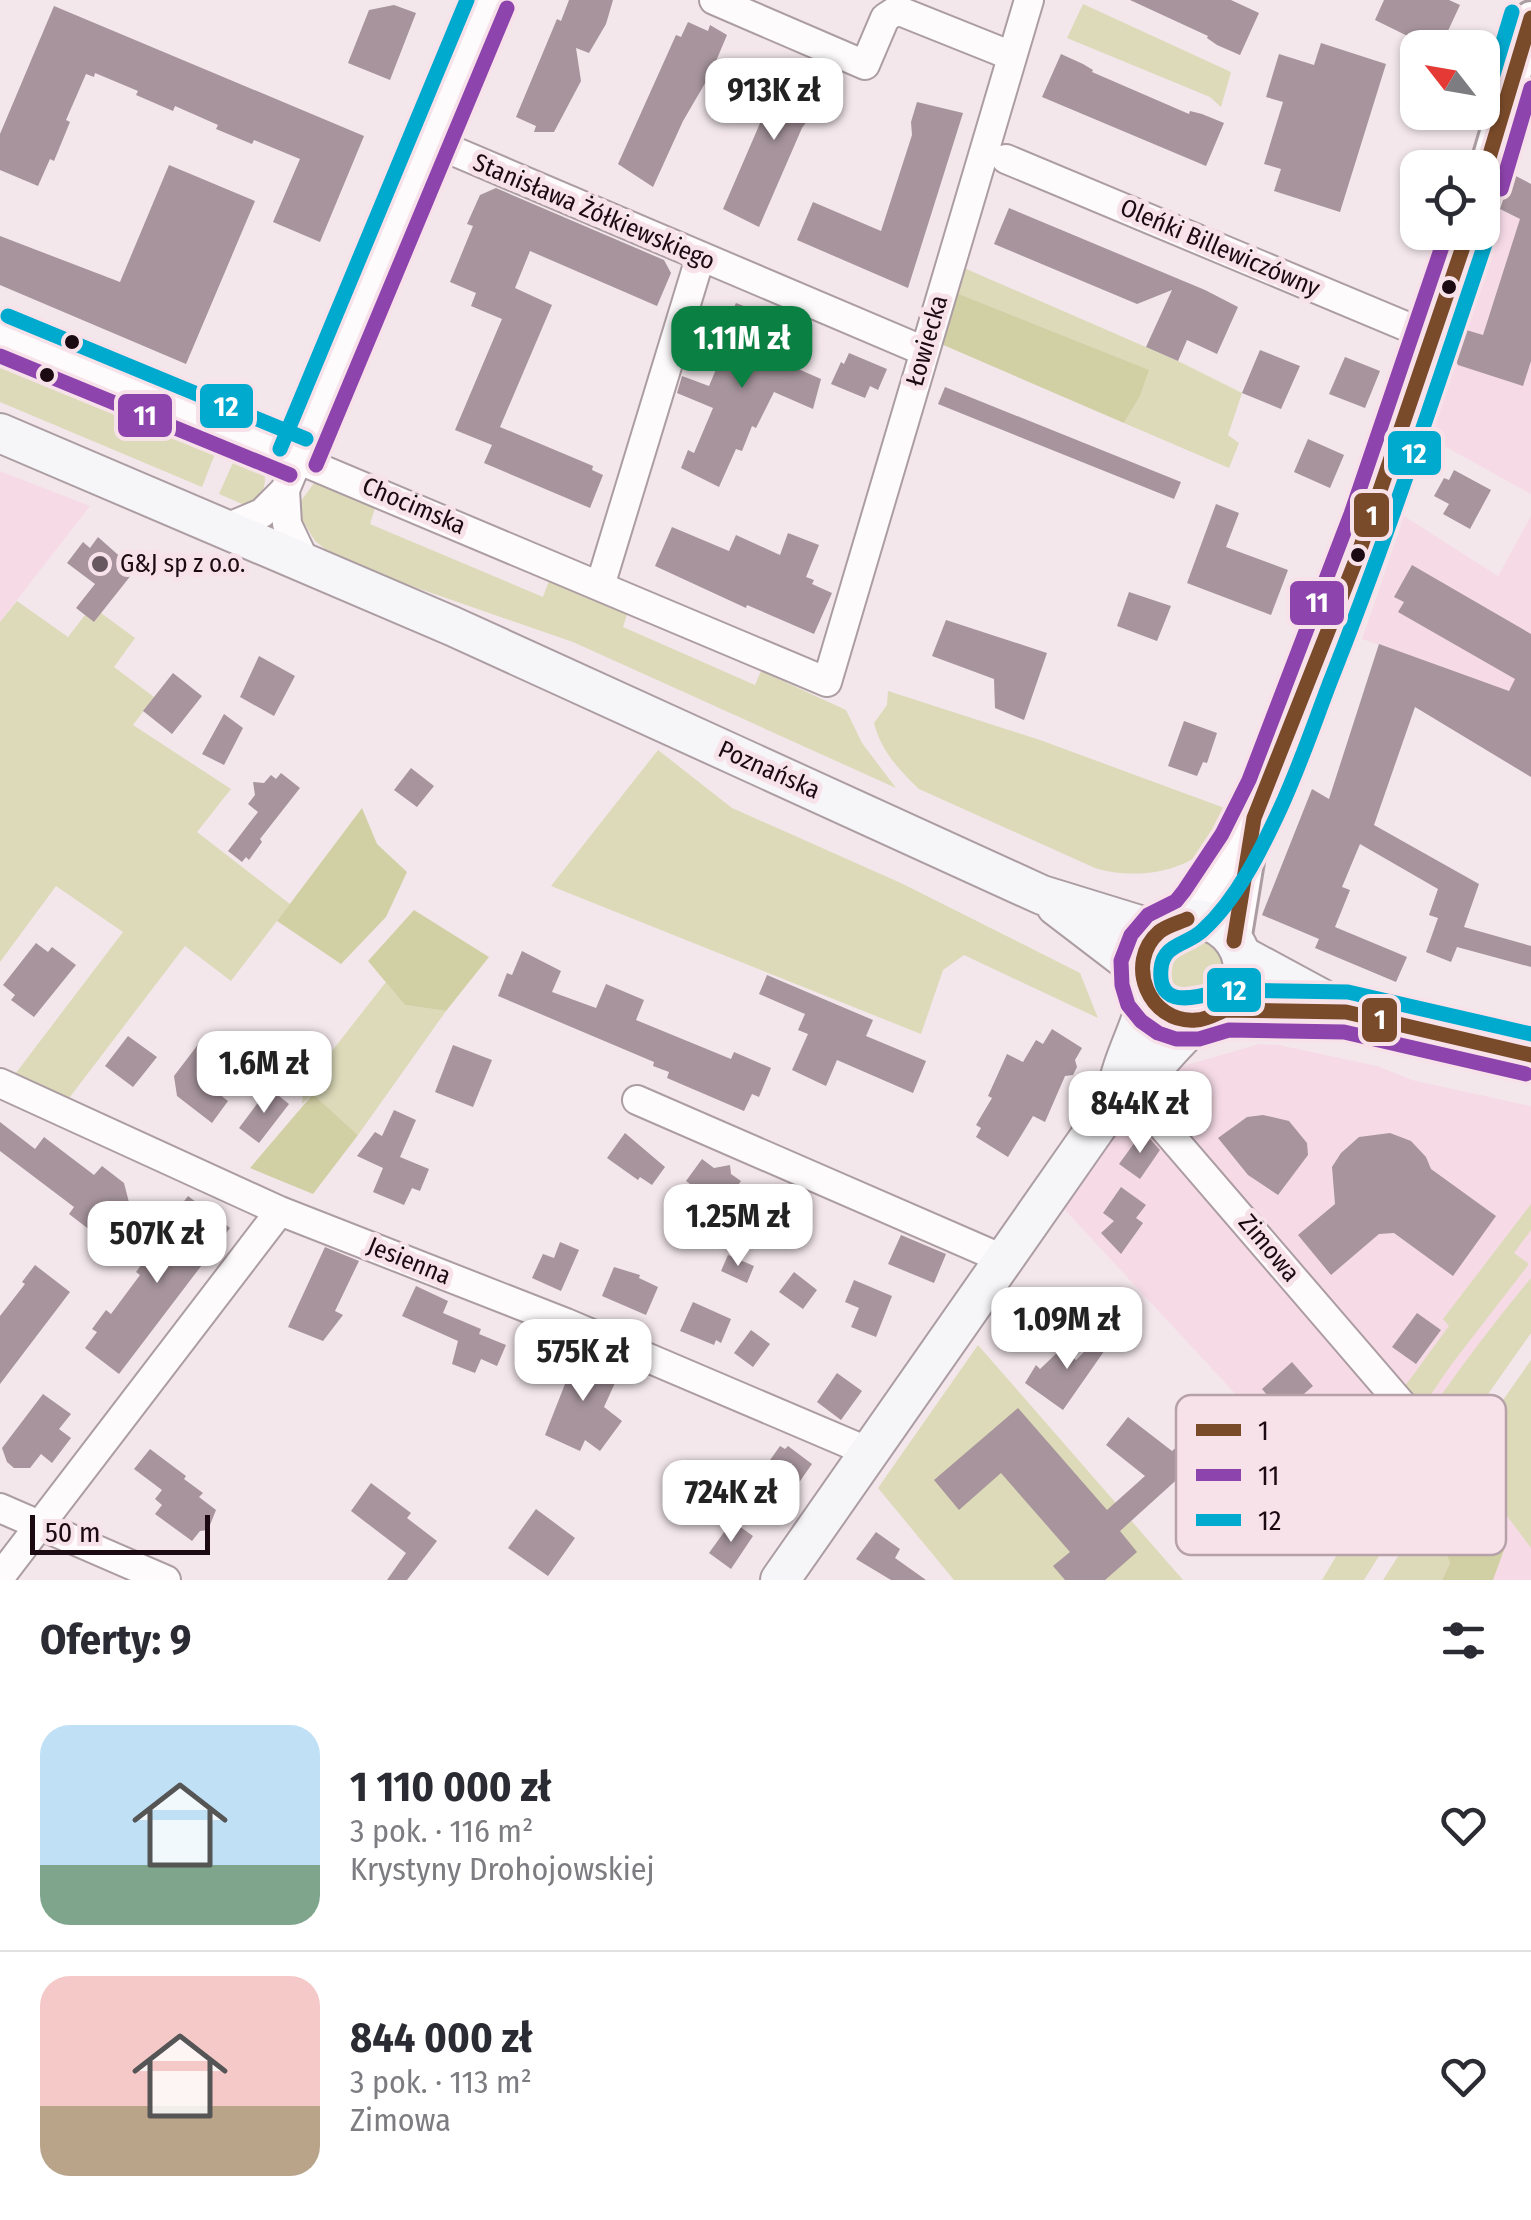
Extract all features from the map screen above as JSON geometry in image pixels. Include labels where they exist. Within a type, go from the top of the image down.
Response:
[{"type":"main road","name":"Poznańska","points":[[0,433],[533,662],[1042,895],[1173,925]]},
{"type":"main road","name":"Poznańska","points":[[1042,895],[1144,984]]},
{"type":"main road","points":[[1123,1097],[1118,1080],[1141,1026],[1145,949],[1173,925],[1209,922],[1238,948],[1346,1012]]},
{"type":"main road","points":[[780,1580],[1123,1097],[1172,1044],[1211,1016],[1241,984],[1238,948]]},
{"type":"main road","points":[[1144,984],[1169,1016],[1346,1012],[1531,1054]]},
{"type":"street","points":[[306,564],[286,524],[285,490],[489,0]]},
{"type":"street","points":[[714,0],[864,65],[885,18],[897,10],[1012,56]]},
{"type":"street","name":"Łowiecka","points":[[827,682],[1029,0]]},
{"type":"street","points":[[1492,150],[1531,18]]},
{"type":"street","name":"Stanisława Żółkiewskiego","points":[[430,141],[924,350]]},
{"type":"street","name":"Oleńki Billewiczówny","points":[[1006,160],[1434,338]]},
{"type":"street","points":[[1238,948],[1254,818],[1329,631],[1462,250]]},
{"type":"street","points":[[600,586],[700,258]]},
{"type":"street","name":"Chocimska","points":[[0,334],[827,682]]},
{"type":"street","points":[[224,528],[262,513],[285,490]]},
{"type":"street","points":[[1173,925],[1254,818]]},
{"type":"street","name":"Jesienna","points":[[0,1083],[280,1210],[566,1323],[869,1452]]},
{"type":"street","name":"Zimowa","points":[[1123,1097],[1392,1395]]},
{"type":"street","points":[[637,1100],[1005,1260]]},
{"type":"street","points":[[0,1577],[280,1210]]},
{"type":"street","points":[[0,1508],[166,1580]]},
{"type":"shaded area","points":[[1083,4],[1231,72],[1221,107],[1210,97],[1067,38]]},
{"type":"shaded area","points":[[1500,209],[1531,225],[1531,494],[1404,424],[1475,250],[1500,250]]},
{"type":"shaded area","points":[[964,268],[1242,393],[1228,435],[1239,443],[1229,468],[1124,423],[1139,398],[956,293]]},
{"type":"shaded area","points":[[0,354],[55,377],[54,382],[65,387],[68,382],[218,446],[202,487],[0,402]]},
{"type":"shaded area","points":[[240,447],[263,463],[264,471],[261,492],[247,506],[219,494]]},
{"type":"shaded area","points":[[0,471],[90,506],[0,622]]},
{"type":"shaded area","points":[[314,483],[336,486],[376,505],[370,524],[543,597],[550,578],[628,611],[623,627],[755,685],[761,671],[846,710],[862,743],[896,788],[573,642],[333,555],[315,541],[301,518],[301,501]]},
{"type":"shaded area","points":[[1404,516],[1498,576],[1531,516],[1531,777],[1435,719],[1429,662],[1362,639]]},
{"type":"shaded area","points":[[17,601],[68,637],[85,615],[94,622],[101,613],[135,638],[114,667],[154,697],[133,725],[231,789],[197,832],[290,904],[231,981],[185,946],[60,1110],[6,1086],[123,932],[56,886],[0,962],[0,622]]},
{"type":"shaded area","points":[[888,691],[1040,740],[1230,810],[1210,845],[1186,863],[1140,873],[1095,868],[919,789],[892,759],[877,733],[874,723],[887,705]]},
{"type":"shaded area","points":[[658,750],[732,808],[903,884],[1080,973],[1098,1018],[964,955],[943,970],[921,1034],[551,886]]},
{"type":"shaded area","points":[[1191,937],[1204,939],[1214,947],[1222,957],[1222,983],[1214,993],[1204,1001],[1191,1003],[1178,1001],[1168,993],[1160,983],[1158,970],[1160,957],[1168,947],[1178,939]]},
{"type":"shaded area","points":[[386,982],[405,1005],[446,1011],[358,1135],[313,1094],[302,1104],[303,1088]]},
{"type":"shaded area","points":[[1259,1044],[1279,1045],[1531,1106],[1531,1278],[1442,1395],[1236,1395],[1064,1209],[1140,1100],[1166,1071]]},
{"type":"shaded area","points":[[1531,1204],[1531,1230],[1514,1253],[1529,1264],[1431,1395],[1411,1395],[1405,1386],[1449,1326],[1443,1319]]},
{"type":"shaded area","points":[[1531,1278],[1531,1333],[1487,1395],[1442,1395]]},
{"type":"shaded area","points":[[978,1345],[1183,1580],[954,1580],[878,1488]]},
{"type":"shaded area","points":[[1531,1360],[1531,1548],[1506,1515],[1506,1396]]},
{"type":"shaded area","points":[[1531,1393],[1531,1580],[1413,1580],[1428,1555],[1506,1555],[1506,1431]]},
{"type":"shaded area","points":[[1337,1555],[1380,1555],[1364,1580],[1322,1580]]},
{"type":"shaded area","points":[[1399,1555],[1447,1555],[1450,1563],[1442,1580],[1383,1580]]},
{"type":"green space","points":[[956,293],[1149,370],[1124,423],[941,344]]},
{"type":"green space","points":[[362,808],[377,844],[407,872],[386,917],[341,964],[277,921]]},
{"type":"green space","points":[[414,910],[489,957],[446,1011],[405,1005],[368,961]]},
{"type":"green space","points":[[313,1094],[358,1135],[313,1194],[250,1168]]},
{"type":"green space","points":[[1447,1555],[1502,1555],[1493,1580],[1442,1580],[1450,1563]]},
{"type":"building","points":[[569,0],[613,0],[606,24],[589,53],[576,48],[581,81],[554,132],[534,132],[536,126],[516,117],[557,19],[561,21]]},
{"type":"building","points":[[1130,0],[1231,0],[1259,13],[1240,55]]},
{"type":"building","points":[[1384,0],[1449,0],[1460,5],[1448,30],[1400,32],[1375,20]]},
{"type":"building","points":[[394,5],[416,13],[390,80],[348,63],[369,10]]},
{"type":"building","points":[[54,6],[364,136],[320,242],[273,222],[300,159],[216,129],[218,125],[175,106],[173,111],[95,73],[94,77],[86,74],[54,161],[50,159],[38,186],[0,170],[0,134]]},
{"type":"building","points":[[688,22],[708,31],[710,25],[727,35],[653,187],[618,164],[676,35],[681,37]]},
{"type":"building","points":[[1321,43],[1386,64],[1340,212],[1274,191],[1281,169],[1264,164],[1283,102],[1266,97],[1279,54],[1314,65]]},
{"type":"building","points":[[1061,54],[1092,72],[1189,114],[1202,114],[1224,123],[1206,166],[1042,97]]},
{"type":"building","points":[[790,64],[828,78],[759,227],[723,209],[780,77],[784,78]]},
{"type":"building","points":[[917,102],[963,113],[908,288],[797,240],[813,202],[881,231],[912,135]]},
{"type":"building","points":[[169,165],[255,201],[186,364],[0,285],[0,236],[120,282]]},
{"type":"building","points":[[1512,174],[1531,184],[1531,361],[1523,386],[1458,365],[1454,357],[1463,329],[1483,335],[1520,219],[1500,209]]},
{"type":"building","points":[[496,188],[664,260],[671,273],[657,306],[530,251],[515,288],[552,305],[500,427],[593,466],[592,470],[603,475],[590,508],[484,463],[492,445],[455,430],[502,319],[471,306],[476,293],[450,282],[473,226],[467,224],[480,195]]},
{"type":"building","points":[[1009,208],[1238,307],[1217,354],[1187,340],[1178,361],[1146,347],[1172,290],[1137,304],[994,244]]},
{"type":"building","points":[[736,303],[782,321],[766,355],[821,379],[813,409],[774,392],[756,428],[752,426],[742,451],[736,449],[719,487],[681,468],[688,450],[694,453],[713,408],[677,393],[682,376],[709,386],[728,341],[720,337]]},
{"type":"building","points":[[1260,350],[1300,366],[1281,409],[1242,393]]},
{"type":"building","points":[[849,353],[887,369],[878,390],[870,386],[865,398],[831,384]]},
{"type":"building","points":[[1345,357],[1380,371],[1365,408],[1329,394]]},
{"type":"building","points":[[945,387],[1181,482],[1174,499],[938,404]]},
{"type":"building","points":[[1308,439],[1344,455],[1330,488],[1294,472]]},
{"type":"building","points":[[1454,470],[1491,490],[1470,529],[1443,514],[1449,504],[1434,496],[1444,478],[1449,480]]},
{"type":"building","points":[[1216,504],[1239,513],[1226,547],[1288,570],[1271,615],[1187,583]]},
{"type":"building","points":[[672,527],[729,551],[736,535],[780,555],[788,533],[819,545],[806,577],[832,593],[814,634],[655,566]]},
{"type":"building","points":[[98,537],[125,561],[122,565],[132,574],[94,622],[76,608],[95,584],[67,563],[83,542],[90,548]]},
{"type":"building","points":[[1412,565],[1531,634],[1531,777],[1415,707],[1374,825],[1479,884],[1464,927],[1531,946],[1531,967],[1457,947],[1451,962],[1426,952],[1438,918],[1429,915],[1438,889],[1360,844],[1342,887],[1350,890],[1335,927],[1407,957],[1396,982],[1315,948],[1319,939],[1262,915],[1312,789],[1329,799],[1379,644],[1509,691],[1515,679],[1398,612],[1404,602],[1394,597]]},
{"type":"building","points":[[1129,592],[1171,606],[1157,641],[1117,626]]},
{"type":"building","points":[[946,620],[1047,653],[1024,720],[995,708],[994,679],[932,656]]},
{"type":"building","points":[[259,656],[295,676],[274,716],[240,697]]},
{"type":"building","points":[[173,673],[202,696],[172,734],[143,711]]},
{"type":"building","points":[[224,714],[243,728],[224,765],[202,754]]},
{"type":"building","points":[[1184,721],[1217,733],[1207,763],[1203,762],[1197,776],[1168,766]]},
{"type":"building","points":[[411,768],[434,786],[417,807],[394,790]]},
{"type":"building","points":[[281,773],[300,788],[260,839],[262,842],[249,860],[246,857],[242,862],[228,851],[258,812],[248,804],[255,795],[253,782],[264,783],[271,775],[276,779]]},
{"type":"building","points":[[36,943],[48,952],[52,947],[76,965],[34,1017],[11,1000],[15,995],[3,985]]},
{"type":"building","points":[[522,951],[561,971],[552,992],[596,1008],[606,984],[644,1000],[636,1020],[731,1059],[734,1052],[771,1068],[759,1097],[752,1094],[744,1111],[667,1078],[669,1072],[653,1066],[654,1062],[498,996]]},
{"type":"building","points":[[767,975],[873,1020],[866,1036],[926,1061],[913,1093],[837,1060],[826,1086],[792,1070],[808,1034],[798,1030],[805,1014],[759,994]]},
{"type":"building","points":[[1052,1029],[1082,1048],[1075,1060],[1077,1067],[1073,1075],[1065,1076],[1045,1122],[1033,1116],[1008,1157],[976,1137],[981,1128],[976,1125],[992,1098],[988,1096],[1007,1054],[1023,1062],[1036,1040],[1043,1044]]},
{"type":"building","points":[[128,1036],[157,1057],[133,1087],[105,1066]]},
{"type":"building","points":[[203,1038],[222,1053],[201,1080],[228,1101],[212,1123],[177,1096],[174,1076]]},
{"type":"building","points":[[453,1045],[492,1060],[473,1107],[435,1092]]},
{"type":"building","points":[[269,1088],[289,1104],[259,1143],[239,1128]]},
{"type":"building","points":[[394,1110],[416,1120],[400,1157],[429,1169],[420,1191],[412,1188],[404,1205],[373,1192],[383,1168],[357,1156],[375,1132],[382,1136]]},
{"type":"building","points":[[1263,1115],[1289,1121],[1307,1143],[1308,1155],[1278,1195],[1248,1175],[1218,1138],[1247,1117]]},
{"type":"building","points":[[0,1122],[35,1149],[44,1137],[94,1175],[102,1166],[124,1183],[133,1218],[125,1218],[115,1232],[107,1226],[99,1237],[69,1214],[74,1207],[0,1151]]},
{"type":"building","points":[[1143,1131],[1160,1150],[1140,1179],[1119,1164]]},
{"type":"building","points":[[625,1133],[665,1167],[652,1185],[607,1158]]},
{"type":"building","points":[[1390,1133],[1411,1141],[1431,1169],[1496,1216],[1453,1276],[1394,1233],[1379,1234],[1331,1275],[1298,1235],[1335,1204],[1332,1167],[1341,1153],[1359,1137]]},
{"type":"building","points":[[702,1159],[714,1168],[730,1165],[731,1174],[741,1181],[722,1207],[686,1181]]},
{"type":"building","points":[[1121,1187],[1146,1205],[1136,1218],[1143,1223],[1121,1254],[1101,1233],[1114,1221],[1103,1213]]},
{"type":"building","points":[[188,1196],[230,1228],[119,1374],[85,1348],[97,1332],[92,1329],[106,1310],[111,1314],[140,1275],[136,1272],[150,1253],[153,1255],[183,1217],[176,1212]]},
{"type":"building","points":[[901,1235],[946,1254],[934,1283],[888,1264]]},
{"type":"building","points":[[560,1242],[579,1250],[561,1291],[532,1278],[543,1254],[554,1258]]},
{"type":"building","points":[[325,1247],[359,1261],[335,1311],[343,1315],[323,1341],[288,1327]]},
{"type":"building","points":[[728,1255],[754,1266],[747,1283],[721,1271]]},
{"type":"building","points":[[35,1265],[70,1292],[0,1384],[0,1316]]},
{"type":"building","points":[[614,1267],[640,1275],[639,1278],[658,1287],[646,1315],[602,1296]]},
{"type":"building","points":[[794,1272],[817,1290],[803,1309],[779,1292]]},
{"type":"building","points":[[854,1280],[892,1296],[876,1337],[851,1327],[859,1308],[845,1302]]},
{"type":"building","points":[[416,1286],[448,1301],[443,1313],[506,1345],[497,1366],[481,1359],[475,1373],[452,1364],[458,1341],[402,1316]]},
{"type":"building","points":[[693,1302],[731,1319],[721,1343],[716,1340],[714,1345],[680,1331]]},
{"type":"building","points":[[1417,1313],[1441,1330],[1416,1364],[1392,1347]]},
{"type":"building","points":[[751,1330],[770,1344],[753,1367],[734,1353]]},
{"type":"building","points":[[1106,1330],[1114,1337],[1063,1410],[1025,1383],[1036,1365],[1040,1369],[1061,1349],[1076,1360]]},
{"type":"building","points":[[565,1350],[619,1374],[604,1407],[622,1421],[600,1451],[585,1440],[580,1451],[545,1435],[565,1384],[553,1378]]},
{"type":"building","points":[[1292,1362],[1313,1386],[1303,1395],[1267,1395],[1262,1389]]},
{"type":"building","points":[[837,1373],[862,1391],[841,1420],[817,1402]]},
{"type":"building","points":[[43,1394],[71,1414],[59,1429],[71,1438],[52,1463],[41,1454],[30,1468],[14,1468],[2,1448]]},
{"type":"building","points":[[1018,1408],[1107,1510],[1145,1476],[1106,1445],[1128,1417],[1172,1451],[1176,1448],[1176,1480],[1120,1531],[1137,1552],[1105,1580],[1065,1580],[1053,1566],[1070,1552],[1001,1473],[959,1510],[934,1480]]},
{"type":"building","points":[[780,1446],[788,1446],[812,1464],[793,1491],[763,1470]]},
{"type":"building","points":[[150,1449],[186,1476],[184,1479],[203,1493],[199,1497],[216,1510],[208,1530],[200,1531],[192,1541],[155,1514],[162,1505],[155,1499],[162,1490],[134,1469]]},
{"type":"building","points":[[712,1478],[732,1492],[718,1511],[699,1497]]},
{"type":"building","points":[[371,1483],[411,1513],[407,1518],[437,1541],[407,1580],[387,1580],[406,1553],[351,1511]]},
{"type":"building","points":[[536,1509],[575,1538],[548,1576],[508,1548]]},
{"type":"building","points":[[732,1521],[753,1536],[731,1569],[709,1553]]},
{"type":"building","points":[[876,1532],[900,1549],[895,1558],[926,1580],[891,1580],[856,1559]]},
{"type":"transit line","name":"12","points":[[280,449],[467,0]]},
{"type":"transit line","name":"11","points":[[316,465],[507,8]]},
{"type":"transit line","name":"12","points":[[1500,52],[1512,12]]},
{"type":"transit line","name":"1","points":[[1491,150],[1531,18]]},
{"type":"transit line","name":"11","points":[[1501,189],[1531,88]]},
{"type":"transit line","name":"11","points":[[1441,250],[1351,514],[1249,780],[1222,834],[1184,891],[1176,901],[1148,915],[1131,935],[1121,961],[1122,985],[1128,1005],[1141,1021],[1176,1039],[1199,1039],[1229,1030],[1344,1032],[1526,1074]]},
{"type":"transit line","name":"1","points":[[1234,941],[1254,818],[1358,555],[1462,250]]},
{"type":"transit line","name":"12","points":[[1483,250],[1392,517],[1287,793],[1256,857],[1227,904],[1197,935],[1171,949],[1161,969],[1166,991],[1182,998],[1224,990],[1348,992],[1531,1034]]},
{"type":"transit line","name":"12","points":[[8,316],[306,439]]},
{"type":"transit line","name":"11","points":[[0,356],[290,475]]},
{"type":"transit line","name":"1","points":[[1187,919],[1162,930],[1149,945],[1143,959],[1147,989],[1154,1002],[1179,1019],[1199,1020],[1225,1010]]},
{"type":"transit line","name":"1","points":[[1225,1010],[1346,1012],[1531,1055]]},
{"type":"place","name":"G&J sp z o.o.","points":[[100,564]]}]
